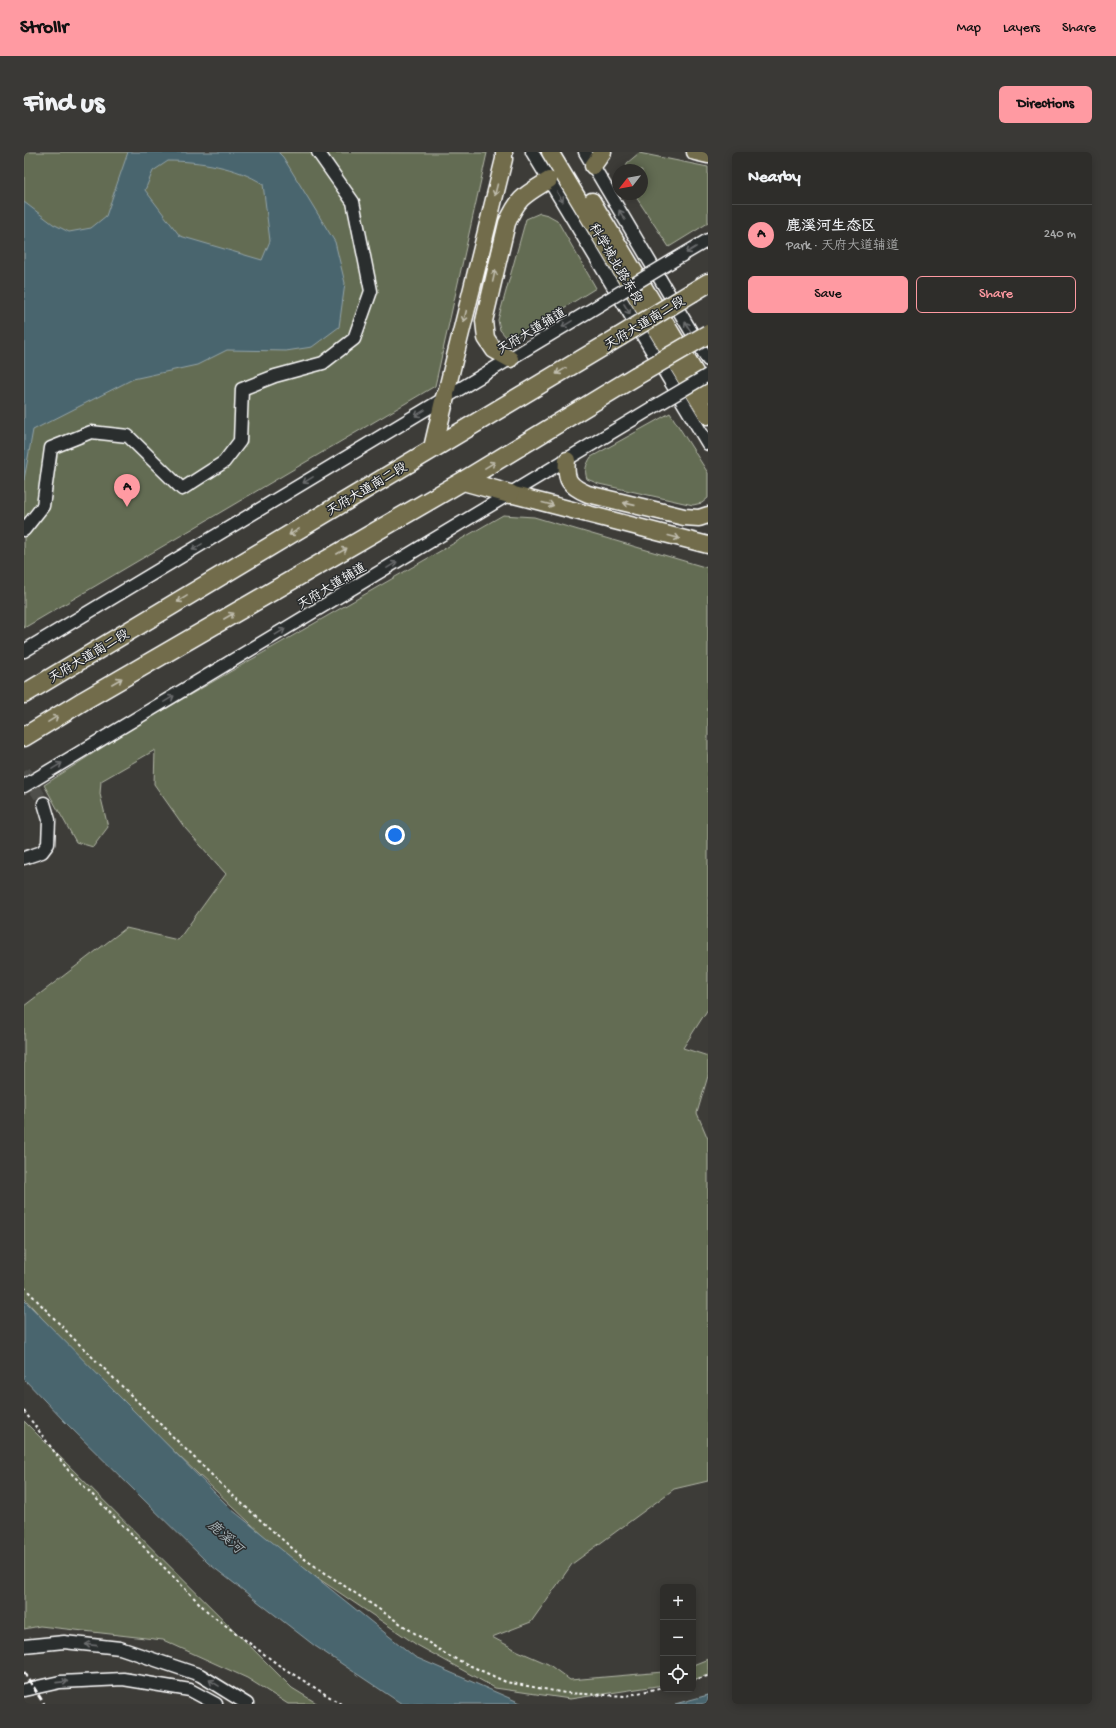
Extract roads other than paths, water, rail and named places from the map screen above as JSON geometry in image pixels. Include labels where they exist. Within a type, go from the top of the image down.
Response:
[{"type":"highway","name":"天府大道南二段","points":[[24,694],[708,283]]},
{"type":"highway","points":[[24,737],[83,701],[463,482],[636,376],[708,334]]},
{"type":"highway","points":[[433,448],[445,398]]},
{"type":"highway","points":[[463,482],[510,494]]},
{"type":"main road","points":[[445,398],[504,159],[504,152]]},
{"type":"main road","name":"科学城北路东段","points":[[550,152],[708,416]]},
{"type":"main road","name":"科学城北路东段","points":[[563,152],[708,394]]},
{"type":"main road","points":[[593,166],[603,152]]},
{"type":"main road","points":[[695,152],[708,155]]},
{"type":"main road","points":[[510,359],[494,350],[486,338],[484,321],[507,223],[520,198],[549,180]]},
{"type":"main road","points":[[567,460],[566,470],[568,480],[575,488],[588,494],[684,517],[699,518],[708,515]]},
{"type":"main road","points":[[510,494],[708,545]]},
{"type":"street","points":[[24,530],[43,506],[51,448],[91,432],[128,436],[182,489],[224,462],[240,441],[242,389],[275,376],[323,362],[354,339],[371,291],[354,202],[318,152]]},
{"type":"street","points":[[532,152],[708,444]]},
{"type":"street","points":[[585,152],[708,360]]},
{"type":"street","name":"天府大道辅道","points":[[24,651],[708,240]]},
{"type":"street","name":"天府大道辅道","points":[[24,786],[708,375]]},
{"type":"street","points":[[24,858],[42,852],[48,844],[49,820],[44,803]]},
{"type":"street","points":[[24,1646],[64,1642],[120,1648],[200,1675],[247,1704]]},
{"type":"street","points":[[24,1690],[60,1682],[123,1679],[190,1690],[216,1704]]},
{"type":"water","points":[[128,152],[278,152],[283,157],[335,242],[345,283],[339,327],[312,347],[286,351],[227,350],[197,365],[133,379],[33,430],[24,480],[24,202],[53,224],[69,232],[91,228],[106,216]],"holes":[[[168,161],[192,162],[230,169],[242,173],[263,184],[270,241],[262,260],[180,236],[145,190],[153,171]]]},
{"type":"water","name":"鹿溪河","points":[[24,1300],[231,1509],[415,1657],[523,1704],[402,1704],[315,1646],[208,1563],[64,1421],[24,1379]]},
{"type":"water","points":[[708,1695],[708,1704],[675,1704]]},
{"type":"tunnel","points":[[24,771],[44,803]]},
{"type":"railway","points":[[24,1672],[44,1704]]},
{"type":"place","name":"鹿溪河生态区","points":[[127,507]]}]
